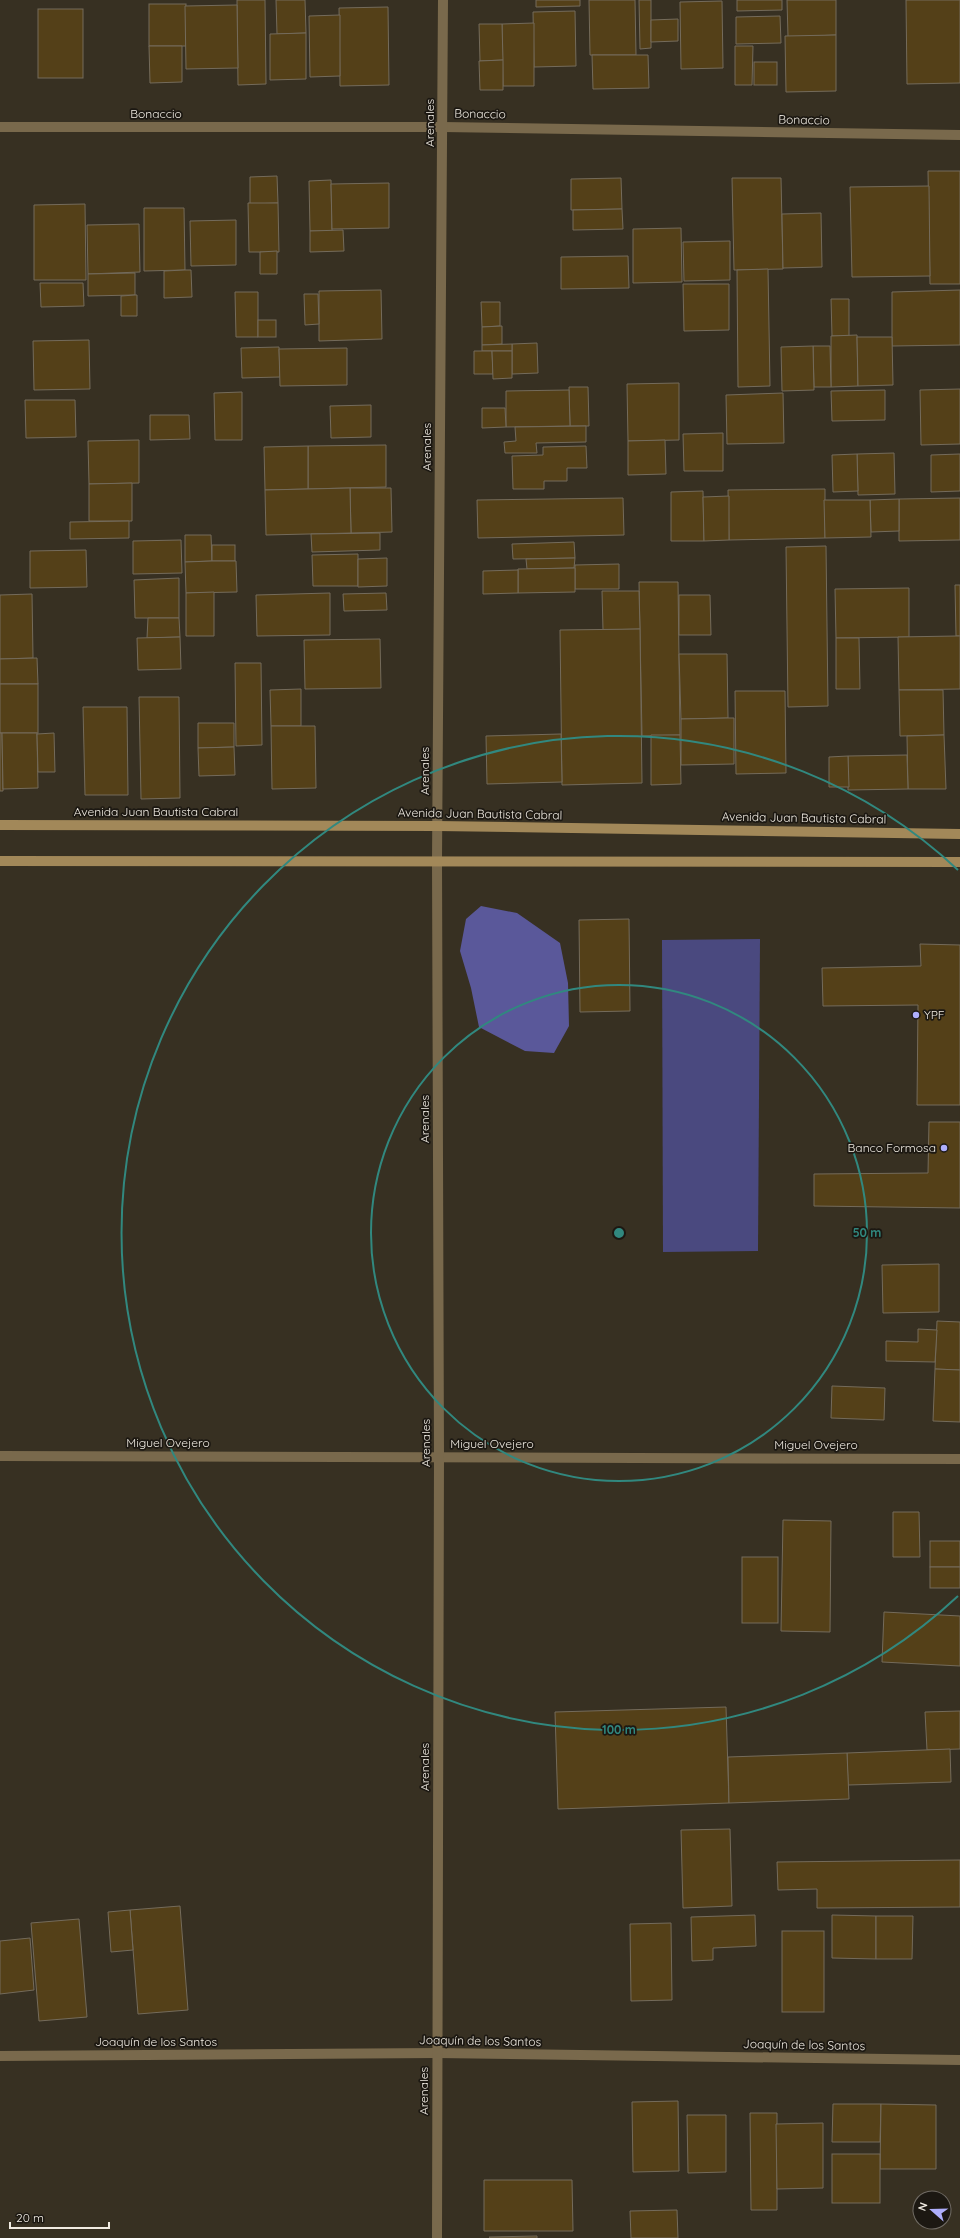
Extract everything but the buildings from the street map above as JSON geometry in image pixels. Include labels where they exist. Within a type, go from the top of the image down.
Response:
[{"type":"main road","name":"Avenida Juan Bautista Cabral","points":[[0,825],[437,826],[960,834]]},
{"type":"main road","points":[[0,861],[437,860],[960,862]]},
{"type":"street","name":"Arenales","points":[[437,2238],[439,1457],[437,826],[443,0]]},
{"type":"street","name":"Bonaccio","points":[[0,126],[443,127],[960,135]]},
{"type":"street","name":"Miguel Ovejero","points":[[0,1456],[960,1459]]},
{"type":"street","name":"Joaquín de los Santos","points":[[0,2056],[437,2053],[960,2060]]},
{"type":"shaded area","points":[[481,906],[517,913],[560,943],[568,983],[569,1026],[554,1053],[525,1051],[479,1027],[471,988],[460,951],[466,919]]},
{"type":"shaded area","points":[[760,939],[758,1251],[663,1252],[662,940]]},
{"type":"place","name":"YPF","points":[[916,1015]]},
{"type":"place","name":"Banco Formosa","points":[[944,1148]]}]
